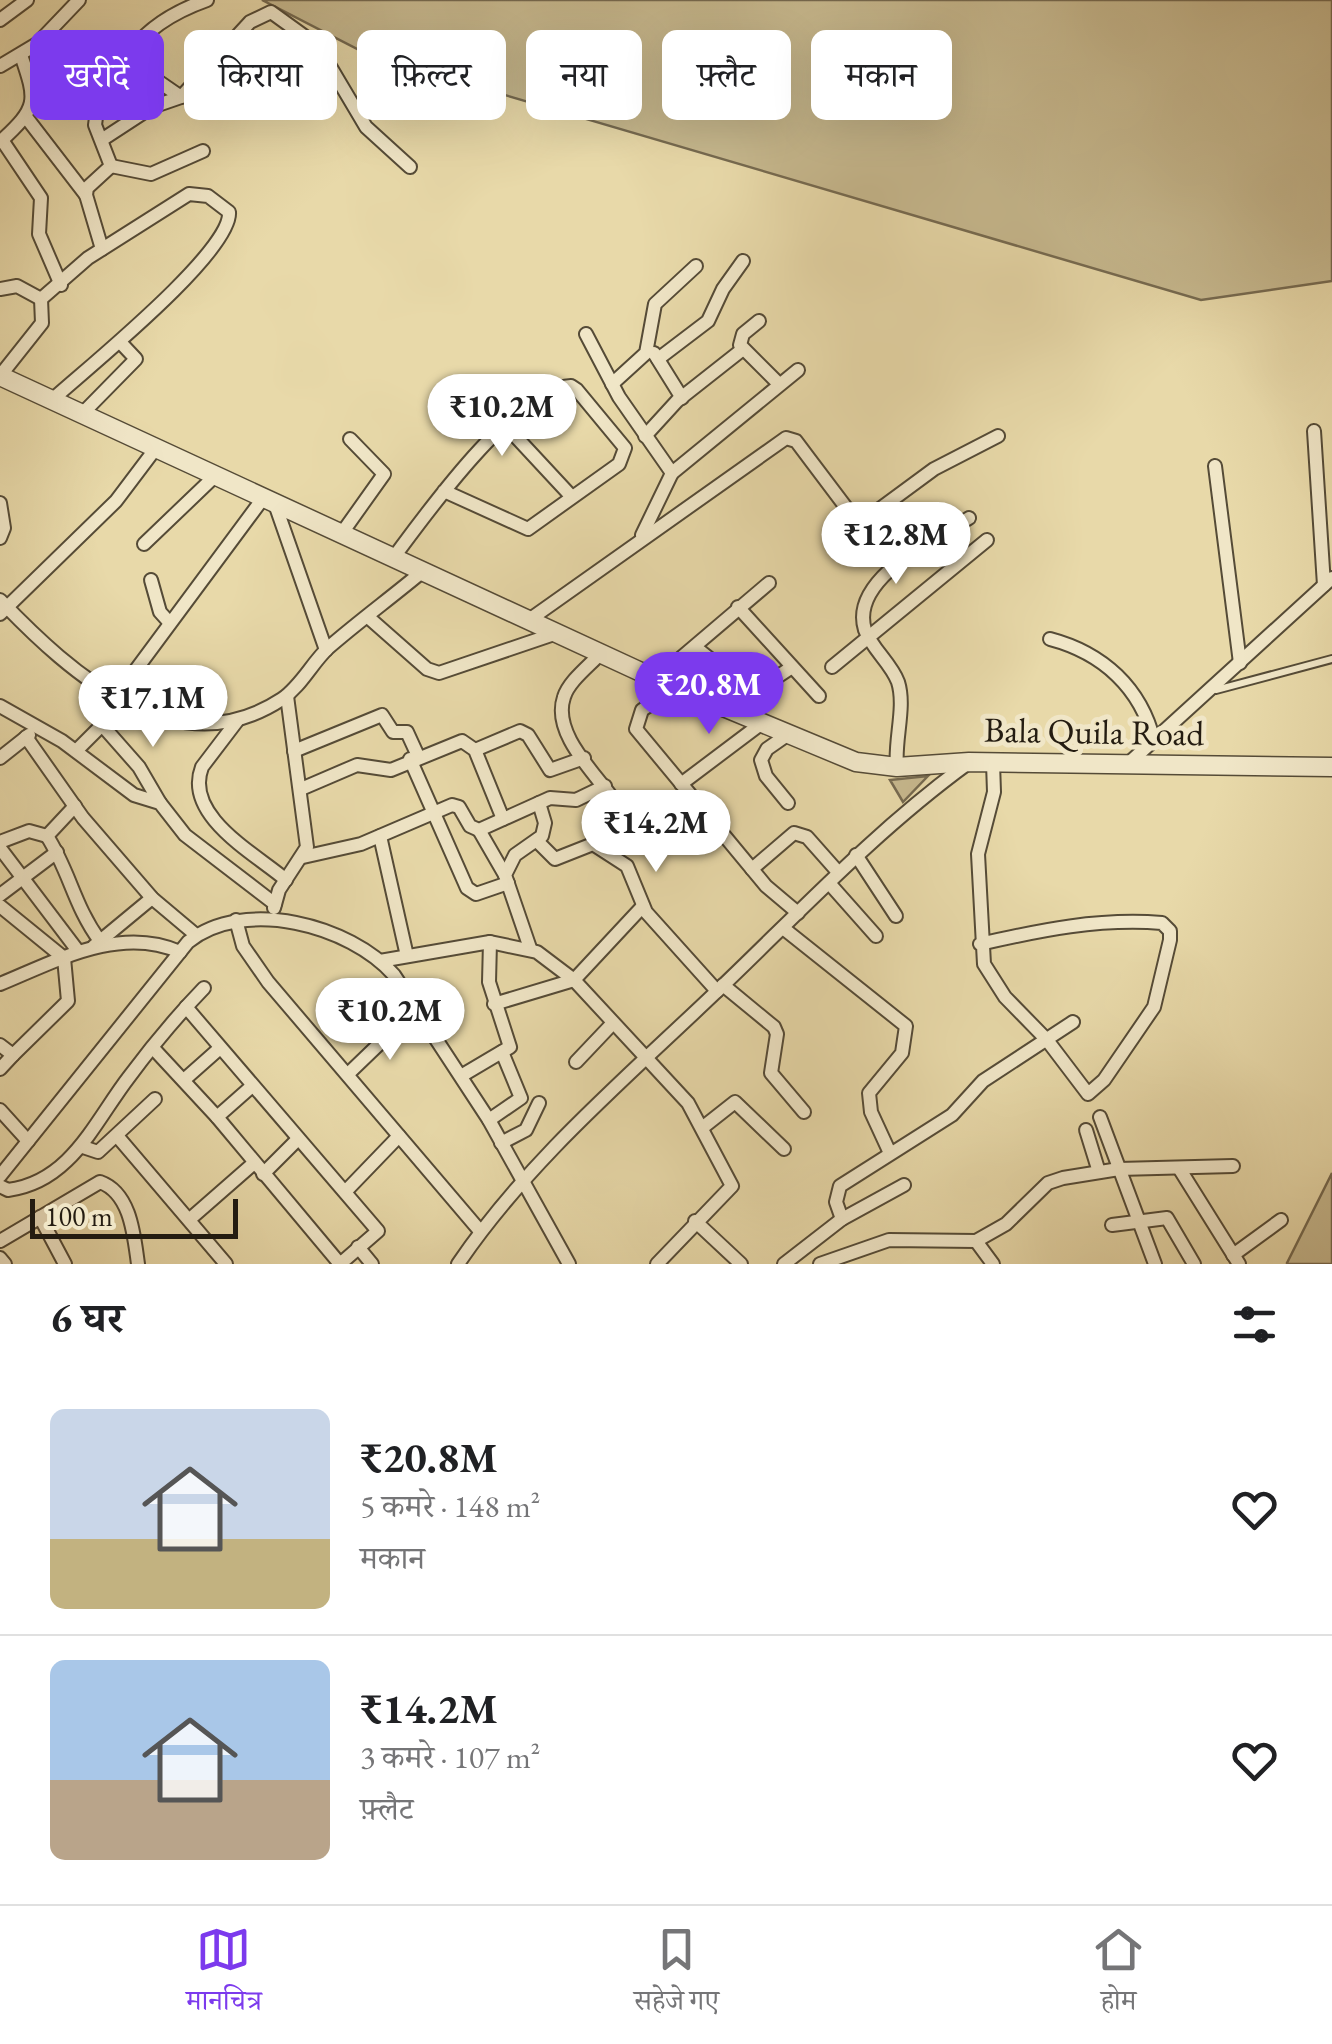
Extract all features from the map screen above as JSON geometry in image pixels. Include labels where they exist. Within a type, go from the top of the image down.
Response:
[{"type":"street","points":[[0,20],[27,0]]},
{"type":"street","points":[[50,30],[79,0]]},
{"type":"street","points":[[150,30],[179,11],[208,0]]},
{"type":"street","points":[[103,139],[152,107],[181,97],[250,22],[271,12],[318,46],[366,127],[410,167]]},
{"type":"street","points":[[0,66],[30,48]]},
{"type":"street","points":[[20,54],[34,96],[26,116],[1,142],[41,198],[38,234],[62,285]]},
{"type":"street","points":[[164,84],[181,97]]},
{"type":"street","points":[[26,116],[86,195],[102,249]]},
{"type":"street","points":[[96,120],[111,166]]},
{"type":"street","points":[[111,166],[151,174],[203,150]]},
{"type":"street","points":[[86,195],[87,188],[111,166]]},
{"type":"street","points":[[41,300],[102,249],[189,194],[208,196],[230,212],[230,222],[214,246],[120,342],[52,400]]},
{"type":"street","points":[[612,384],[708,321],[743,261]]},
{"type":"street","points":[[682,398],[654,353],[655,304],[696,266]]},
{"type":"street","points":[[2,283],[17,286],[41,300]]},
{"type":"street","points":[[0,376],[42,323],[41,300]]},
{"type":"street","points":[[759,322],[739,340],[779,384]]},
{"type":"street","points":[[586,334],[612,384],[672,473]]},
{"type":"street","points":[[81,415],[136,358],[120,342]]},
{"type":"street","points":[[646,436],[682,398],[744,349]]},
{"type":"street","points":[[641,537],[672,473],[798,370]]},
{"type":"street","name":"Bala Quila Road","points":[[0,376],[600,654],[856,762],[896,767],[968,762],[1332,766]]},
{"type":"street","points":[[394,557],[462,467],[506,426],[564,386],[584,398],[626,453],[619,464],[528,529],[444,491]]},
{"type":"street","points":[[506,426],[570,496]]},
{"type":"street","points":[[1129,763],[1328,581],[1314,431]]},
{"type":"street","points":[[858,525],[934,469],[998,436]]},
{"type":"street","points":[[529,620],[641,537],[707,498],[780,441],[791,438],[892,567]]},
{"type":"street","points":[[342,532],[384,474],[350,439]]},
{"type":"street","points":[[156,448],[116,500],[2,607],[65,664],[115,698],[167,719],[205,724],[237,721],[286,696],[326,650],[423,570]]},
{"type":"street","points":[[1214,466],[1240,663]]},
{"type":"street","points":[[144,544],[216,475]]},
{"type":"street","points":[[76,751],[102,725],[115,698],[169,622],[269,500],[326,650]]},
{"type":"street","points":[[0,503],[0,538]]},
{"type":"street","points":[[896,767],[898,681],[869,638],[864,619],[873,588],[892,567],[968,518]]},
{"type":"street","points":[[832,667],[987,540]]},
{"type":"street","points":[[151,580],[160,612],[169,622]]},
{"type":"street","points":[[656,679],[769,583]]},
{"type":"street","points":[[738,608],[819,696]]},
{"type":"street","points":[[368,617],[428,669],[440,673],[557,633]]},
{"type":"street","points":[[1050,639],[1076,648],[1124,680],[1143,706],[1154,740]]},
{"type":"street","points":[[695,647],[753,693]]},
{"type":"street","points":[[600,654],[563,700],[565,728],[625,821],[605,849]]},
{"type":"street","points":[[742,714],[753,693],[792,667]]},
{"type":"street","points":[[676,688],[642,710],[635,721],[644,742],[752,869],[798,913]]},
{"type":"street","points":[[269,921],[286,880],[303,857],[308,835],[286,696]]},
{"type":"street","points":[[0,706],[32,733],[76,751],[134,795],[160,803]]},
{"type":"street","points":[[294,751],[382,715],[393,732],[407,732],[434,814],[471,892],[481,893],[507,879],[515,855],[537,842],[545,823],[539,802]]},
{"type":"street","points":[[237,721],[202,767],[202,799],[211,818],[286,880]]},
{"type":"street","points":[[680,784],[762,723]]},
{"type":"street","points":[[102,725],[140,766],[160,803],[184,835],[275,904]]},
{"type":"street","points":[[475,750],[520,731],[528,735],[550,770],[584,758]]},
{"type":"street","points":[[0,758],[32,733]]},
{"type":"street","points":[[32,733],[76,806],[152,898],[196,935]]},
{"type":"street","points":[[787,735],[767,749],[760,760],[766,776],[788,804]]},
{"type":"street","points":[[300,788],[357,765],[384,772],[462,741],[475,750],[503,819]]},
{"type":"street","points":[[458,1264],[522,1182],[898,814],[968,762]]},
{"type":"street","points":[[980,944],[1093,922],[1167,926],[1169,951],[1159,995],[1095,1090],[1088,1094],[1048,1040],[996,985],[980,944],[979,842],[994,792],[993,763]]},
{"type":"street","points":[[478,830],[539,802],[585,798],[605,786]]},
{"type":"street","points":[[303,857],[380,836],[456,804],[478,830],[507,879],[530,948]]},
{"type":"street","points":[[48,836],[76,806]]},
{"type":"street","points":[[30,831],[48,836],[58,852],[90,947],[0,845],[30,831]]},
{"type":"street","points":[[752,869],[794,834],[807,837],[876,936]]},
{"type":"street","points":[[380,836],[407,956]]},
{"type":"street","points":[[537,842],[555,859],[587,844],[605,849],[631,870],[643,906],[720,988],[774,1027],[777,1034],[771,1074],[804,1112]]},
{"type":"street","points":[[0,895],[58,852]]},
{"type":"street","points":[[856,855],[896,916]]},
{"type":"street","points":[[0,984],[90,947],[152,898]]},
{"type":"street","points":[[0,906],[64,958],[65,1006],[0,1069]]},
{"type":"street","points":[[494,1004],[574,980],[643,906]]},
{"type":"street","points":[[236,920],[243,946],[258,968],[480,1231]]},
{"type":"street","points":[[0,1176],[196,935],[236,920],[269,921],[322,932],[380,961],[424,1016],[489,1120],[569,1264]]},
{"type":"street","points":[[782,928],[909,1032],[902,1053],[869,1094],[871,1112],[889,1151]]},
{"type":"street","points":[[90,947],[148,942],[180,952]]},
{"type":"street","points":[[461,1076],[502,1052],[511,1039],[494,1004],[488,972],[490,942]]},
{"type":"street","points":[[380,961],[490,942],[530,948],[574,980],[648,1058],[688,1103],[732,1186],[657,1264]]},
{"type":"street","points":[[0,1186],[8,1190],[30,1182],[82,1147],[153,1048],[204,988]]},
{"type":"street","points":[[153,1048],[218,1117],[340,1264],[378,1230],[186,1007]]},
{"type":"street","points":[[348,1074],[403,1021]]},
{"type":"street","points":[[842,1219],[836,1202],[840,1186],[889,1151],[952,1115],[983,1081],[1073,1022]]},
{"type":"street","points":[[576,1062],[613,1023]]},
{"type":"street","points":[[0,1044],[14,1055]]},
{"type":"street","points":[[184,1079],[220,1048]]},
{"type":"street","points":[[489,1120],[521,1098],[520,1086],[502,1052]]},
{"type":"street","points":[[218,1117],[251,1087]]},
{"type":"street","points":[[82,1147],[98,1152],[154,1099]]},
{"type":"street","points":[[702,1128],[735,1102],[784,1149]]},
{"type":"street","points":[[502,1143],[526,1130],[539,1103]]},
{"type":"street","points":[[0,1110],[28,1141]]},
{"type":"street","points":[[1100,1117],[1155,1264]]},
{"type":"street","points":[[1086,1130],[1099,1172]]},
{"type":"street","points":[[344,1192],[398,1136]]},
{"type":"street","points":[[118,1137],[226,1264]]},
{"type":"street","points":[[190,1219],[298,1139]]},
{"type":"street","points":[[820,1264],[889,1240],[976,1241],[1006,1224],[1048,1184],[1119,1169],[1233,1166]]},
{"type":"street","points":[[1179,1168],[1236,1260],[1282,1220]]},
{"type":"street","points":[[0,1240],[92,1185],[106,1184],[128,1212],[138,1264]]},
{"type":"street","points":[[784,1264],[842,1219],[904,1185]]},
{"type":"street","points":[[40,1217],[65,1264]]},
{"type":"street","points":[[1112,1225],[1167,1218],[1194,1264]]},
{"type":"street","points":[[696,1221],[741,1264]]},
{"type":"street","points":[[976,1241],[993,1264]]},
{"type":"street","points":[[358,1247],[372,1264]]},
{"type":"street","points":[[0,1258],[5,1264]]},
{"type":"lane","points":[[1210,692],[1332,659]]},
{"type":"shaded area","points":[[262,0],[1332,0],[1332,281],[1201,300],[590,120],[642,120],[642,30],[526,30],[526,101],[506,95],[506,30],[357,30],[357,49],[337,39],[337,30],[320,30]]},
{"type":"shaded area","points":[[928,776],[903,802],[890,780]]},
{"type":"shaded area","points":[[1332,1173],[1332,1264],[1288,1264],[1287,1263]]}]
